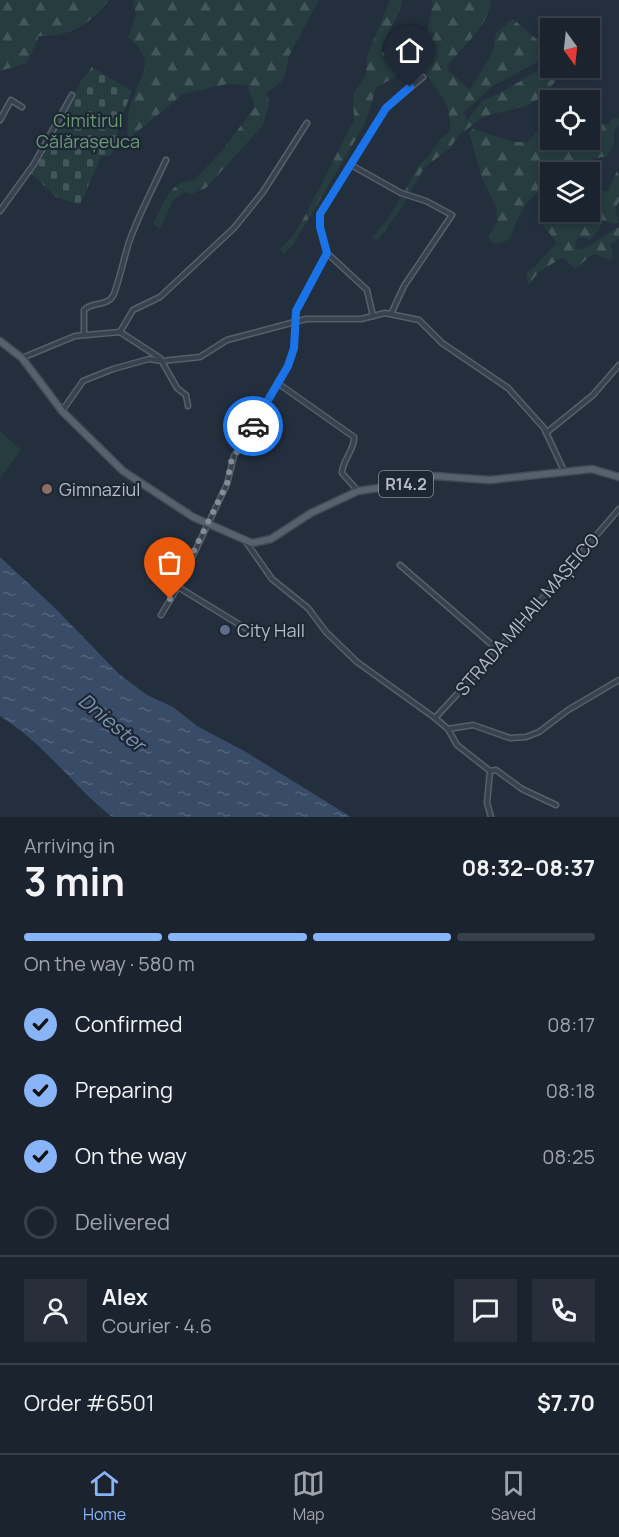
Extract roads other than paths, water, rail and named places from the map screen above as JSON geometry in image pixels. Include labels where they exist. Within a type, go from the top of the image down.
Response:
[{"type":"main road","name":"R14.2","points":[[0,341],[22,358],[62,411],[123,471],[187,513],[252,543],[264,542],[317,509],[358,491],[402,485],[434,476],[490,480],[592,469],[619,477]]},
{"type":"street","points":[[374,316],[367,290],[327,253],[319,219],[386,108],[423,77]]},
{"type":"street","points":[[0,211],[36,161],[72,95]]},
{"type":"street","points":[[0,120],[11,100],[21,106]]},
{"type":"street","points":[[120,332],[133,310],[160,297],[234,228],[263,192],[307,123]]},
{"type":"street","points":[[84,334],[84,310],[92,305],[106,302],[114,294],[119,270],[134,228],[166,160]]},
{"type":"street","points":[[351,165],[401,193],[426,201],[452,215],[404,286],[391,314]]},
{"type":"street","points":[[161,615],[227,484],[231,462],[279,384],[294,348],[298,305],[327,253]]},
{"type":"street","points":[[62,411],[86,379],[149,359],[162,361],[200,357],[227,340],[309,318],[344,320],[391,314],[419,320],[442,343],[508,388],[546,433],[564,471]]},
{"type":"street","points":[[22,358],[84,334],[120,332],[162,361],[177,388],[186,395],[188,406]]},
{"type":"street","points":[[546,433],[600,388],[619,364]]},
{"type":"street","points":[[279,384],[354,436],[354,444],[346,458],[342,473],[358,491]]},
{"type":"street","name":"STRADA MIHAIL MAȘEICO","points":[[435,718],[498,650],[619,509]]},
{"type":"street","points":[[245,539],[272,579],[308,608],[326,632],[350,656],[435,718],[448,729],[457,745],[490,771],[496,770],[522,789],[556,805]]},
{"type":"street","points":[[400,565],[498,650]]},
{"type":"street","points":[[177,587],[245,628]]},
{"type":"street","points":[[448,729],[473,725],[510,738],[526,737],[538,732],[568,710],[618,682]]},
{"type":"street","points":[[490,771],[487,803],[491,817]]},
{"type":"water","name":"Dniester","points":[[0,557],[55,608],[119,674],[147,695],[173,707],[197,726],[246,752],[351,817],[112,817],[44,751],[0,716]]},
{"type":"place","name":"Gimnaziul","points":[[47,489]]},
{"type":"place","name":"City Hall","points":[[225,630]]},
{"type":"park label","name":"Cimitirul Călărașeuca","points":[[88,130]]}]
